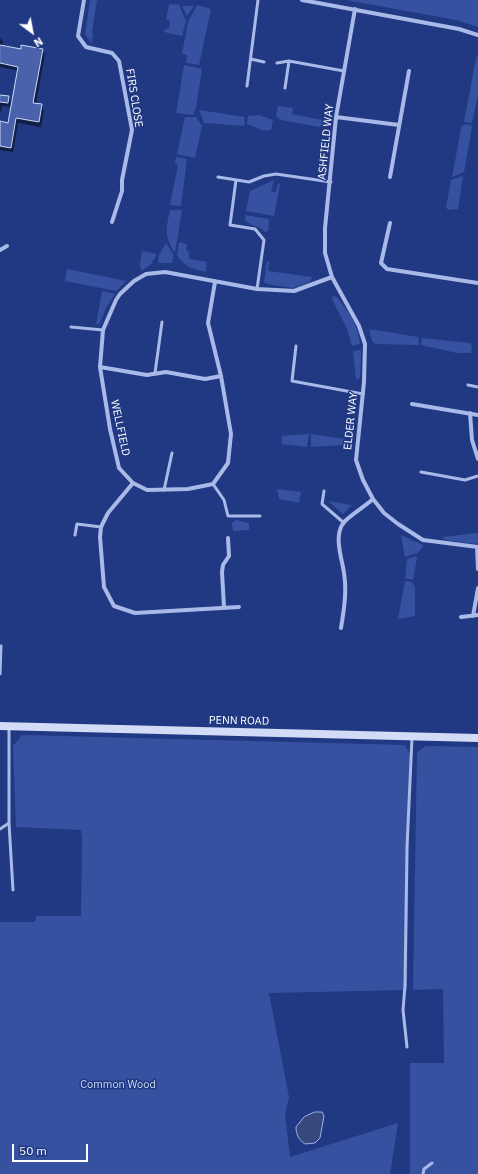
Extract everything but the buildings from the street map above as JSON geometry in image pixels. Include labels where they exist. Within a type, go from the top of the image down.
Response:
[{"type":"main road","name":"PENN ROAD","points":[[0,726],[478,738]]},
{"type":"street","name":"FIRS CLOSE","points":[[84,0],[78,36],[86,47],[112,53],[119,62],[132,130],[122,180],[122,192],[112,222]]},
{"type":"street","points":[[302,0],[459,29],[478,35]]},
{"type":"street","name":"ASHFIELD WAY","points":[[332,277],[325,253],[325,228],[336,117],[355,9]]},
{"type":"street","points":[[390,177],[409,72]]},
{"type":"street","points":[[336,117],[399,125]]},
{"type":"street","points":[[390,223],[380,263],[387,268],[478,283]]},
{"type":"street","points":[[0,250],[6,246]]},
{"type":"street","name":"WELLFIELD","points":[[213,484],[188,489],[147,490],[133,483],[119,468],[110,429],[100,367],[103,330],[120,294],[134,281],[146,274],[172,272],[215,282],[257,289],[294,291],[332,277]]},
{"type":"street","name":"ELDER WAY","points":[[332,277],[360,326],[365,344],[363,394],[356,460],[363,480],[373,499],[384,513],[423,540],[478,547]]},
{"type":"street","points":[[213,484],[228,463],[231,434],[221,376],[208,323],[215,282]]},
{"type":"street","points":[[100,367],[147,375],[166,372],[205,379],[221,376]]},
{"type":"street","points":[[412,404],[478,415]]},
{"type":"street","points":[[470,414],[472,440],[478,459]]},
{"type":"street","points":[[133,483],[108,513],[102,527],[100,537],[104,587],[114,606],[135,614],[239,607]]},
{"type":"street","points":[[341,628],[344,608],[344,572],[340,558],[339,538],[344,523],[373,499]]},
{"type":"street","points":[[224,607],[222,572],[223,565],[229,556],[228,538]]},
{"type":"street","points":[[478,547],[478,569]]},
{"type":"street","points":[[461,617],[476,616],[478,588]]},
{"type":"lane","points":[[247,86],[258,0]]},
{"type":"lane","points":[[251,59],[264,62]]},
{"type":"lane","points":[[277,64],[289,61],[344,71]]},
{"type":"lane","points":[[285,88],[289,61]]},
{"type":"lane","points":[[218,177],[249,182],[264,176],[276,174],[330,182]]},
{"type":"lane","points":[[236,180],[230,226],[255,228],[264,240],[257,289]]},
{"type":"lane","points":[[155,373],[162,322]]},
{"type":"lane","points":[[71,327],[103,330]]},
{"type":"lane","points":[[296,346],[292,381],[363,394]]},
{"type":"lane","points":[[468,385],[478,387]]},
{"type":"lane","points":[[164,490],[172,453]]},
{"type":"lane","points":[[421,472],[465,480],[478,476]]},
{"type":"lane","points":[[213,484],[224,500],[228,516],[260,516]]},
{"type":"lane","points":[[324,491],[322,504],[344,523]]},
{"type":"lane","points":[[75,534],[77,524],[102,527]]},
{"type":"lane","points":[[0,646],[2,646],[0,674]]},
{"type":"lane","points":[[9,726],[9,823],[13,890]]},
{"type":"lane","points":[[407,1046],[403,1010],[405,986],[409,785],[412,736]]},
{"type":"lane","points":[[0,829],[9,823]]},
{"type":"lane","points":[[423,1174],[424,1169],[432,1163]]},
{"type":"green space","points":[[90,0],[97,0],[92,32],[92,43],[85,35]]},
{"type":"green space","points":[[346,0],[478,0],[478,27],[456,20]]},
{"type":"green space","points":[[169,4],[179,5],[186,21],[182,36],[164,32],[165,29],[169,29],[170,21],[166,20]]},
{"type":"green space","points":[[197,5],[211,9],[199,65],[186,63],[187,55],[182,54],[188,22]]},
{"type":"green space","points":[[182,6],[194,6],[187,16]]},
{"type":"green space","points":[[478,56],[478,95],[472,123],[464,122],[476,58]]},
{"type":"green space","points":[[184,65],[202,69],[196,108],[193,115],[176,113]]},
{"type":"green space","points":[[278,106],[293,108],[292,114],[328,121],[319,127],[281,120],[276,116]]},
{"type":"green space","points":[[199,110],[245,117],[244,126],[204,123]]},
{"type":"green space","points":[[259,115],[273,120],[271,130],[262,130],[247,124],[248,116]]},
{"type":"green space","points":[[185,117],[196,117],[202,126],[195,158],[177,154]]},
{"type":"green space","points":[[470,124],[472,127],[464,172],[452,177],[461,129],[463,125]]},
{"type":"green space","points":[[176,157],[187,159],[181,206],[170,205],[178,165],[175,164]]},
{"type":"green space","points":[[463,176],[458,209],[448,210],[446,207],[451,180]]},
{"type":"green space","points":[[274,180],[271,192],[276,192],[278,183],[280,184],[274,216],[246,211],[250,191]]},
{"type":"green space","points":[[170,210],[182,210],[175,253],[169,242],[167,232]]},
{"type":"green space","points":[[245,215],[269,219],[268,231],[265,232],[247,222],[245,220]]},
{"type":"green space","points":[[179,242],[187,244],[186,250],[189,252],[189,259],[207,262],[206,272],[189,267],[180,259],[177,255]]},
{"type":"green space","points":[[166,243],[174,255],[172,263],[158,263],[159,255]]},
{"type":"green space","points":[[142,251],[157,254],[151,264],[142,271],[140,266]]},
{"type":"green space","points":[[267,261],[269,262],[268,271],[312,277],[310,282],[293,288],[267,284],[264,282]]},
{"type":"green space","points":[[67,269],[126,281],[116,291],[65,281]]},
{"type":"green space","points":[[102,291],[115,294],[107,306],[100,323],[96,325]]},
{"type":"green space","points":[[336,296],[355,324],[360,344],[352,346],[347,329],[331,297]]},
{"type":"green space","points":[[369,329],[418,337],[419,345],[375,344],[372,341]]},
{"type":"green space","points":[[422,338],[470,343],[472,346],[471,353],[457,353],[421,345]]},
{"type":"green space","points":[[361,350],[360,378],[356,379],[353,351]]},
{"type":"green space","points":[[309,434],[307,447],[282,444],[282,436]]},
{"type":"green space","points":[[311,434],[345,439],[346,442],[343,445],[311,447]]},
{"type":"green space","points":[[277,489],[301,492],[299,503],[279,499]]},
{"type":"green space","points":[[328,501],[352,505],[343,514]]},
{"type":"green space","points":[[236,520],[249,523],[249,530],[233,531],[232,523]]},
{"type":"green space","points":[[478,533],[478,543],[475,544],[445,540],[442,537]]},
{"type":"green space","points":[[401,535],[423,545],[423,547],[417,553],[405,557]]},
{"type":"green space","points":[[416,556],[417,558],[413,580],[405,578],[407,559]]},
{"type":"green space","points":[[405,581],[412,582],[415,587],[415,616],[398,619]]},
{"type":"green space","name":"Common Wood","points":[[22,735],[405,745],[410,754],[407,990],[269,993],[289,1097],[285,1115],[290,1157],[398,1123],[390,1174],[0,1174],[0,922],[35,922],[36,916],[81,916],[81,830],[16,827],[13,746]]},
{"type":"green space","points":[[426,746],[478,747],[478,1174],[410,1174],[410,1063],[444,1063],[443,989],[413,990],[417,752]]},
{"type":"shaded area","points":[[315,1112],[322,1112],[324,1116],[320,1138],[315,1143],[305,1144],[298,1137],[296,1127],[304,1117]]}]
